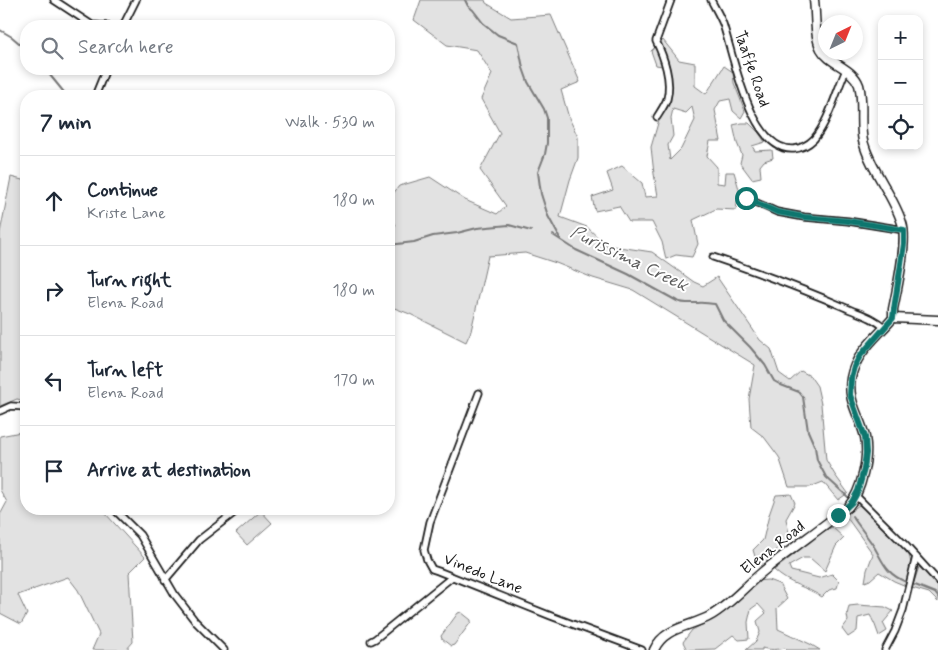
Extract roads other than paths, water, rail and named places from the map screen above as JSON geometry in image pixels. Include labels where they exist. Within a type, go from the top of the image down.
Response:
[{"type":"street","points":[[54,0],[84,20]]},
{"type":"street","points":[[126,20],[136,0]]},
{"type":"street","points":[[657,117],[666,101],[668,90],[666,69],[656,41],[671,0]]},
{"type":"street","name":"Taaffe Road","points":[[711,0],[722,22],[740,83],[755,119],[771,140],[779,146],[791,149],[800,148],[814,139],[828,113],[846,70]]},
{"type":"street","points":[[814,0],[817,32],[821,49],[828,57],[854,76],[858,84],[861,101],[861,130],[865,147],[873,169],[900,217],[904,230],[904,244],[893,318],[938,320]]},
{"type":"street","points":[[97,90],[104,75]]},
{"type":"street","points":[[746,198],[777,212],[904,230]]},
{"type":"street","points":[[713,257],[802,289],[868,316],[885,328]]},
{"type":"street","name":"Elena Road","points":[[654,650],[662,636],[711,616],[766,569],[848,507],[856,496],[866,453],[865,437],[850,395],[851,378],[860,356],[893,318]]},
{"type":"street","name":"Vinedo Lane","points":[[479,393],[430,522],[424,550],[432,568],[642,650]]},
{"type":"street","points":[[0,412],[10,406],[20,407]]},
{"type":"street","points":[[856,496],[938,581]]},
{"type":"street","points":[[120,515],[140,535],[165,580],[195,621],[224,650]]},
{"type":"street","points":[[165,580],[198,540],[231,515]]},
{"type":"street","points":[[885,650],[896,631],[903,610],[916,557]]},
{"type":"street","points":[[371,641],[452,576]]},
{"type":"waterway","points":[[465,0],[483,23],[498,35],[518,43],[528,82],[544,109],[547,118],[547,143],[538,172],[541,194],[548,216],[561,240]]},
{"type":"waterway","name":"Purissima Creek","points":[[0,30],[20,44]]},
{"type":"waterway","name":"Purissima Creek","points":[[50,75],[62,90]]},
{"type":"waterway","name":"Purissima Creek","points":[[395,244],[477,228],[509,225],[531,231]]},
{"type":"waterway","name":"Purissima Creek","points":[[553,235],[576,250],[628,274],[677,301],[715,304],[723,320],[750,347],[765,365],[774,381],[799,392],[803,397],[808,431],[815,447],[817,460],[826,477],[850,501]]},
{"type":"waterway","name":"Purissima Creek","points":[[852,516],[889,571],[906,582]]},
{"type":"waterway","name":"Purissima Creek","points":[[915,585],[935,593],[938,597]]}]
